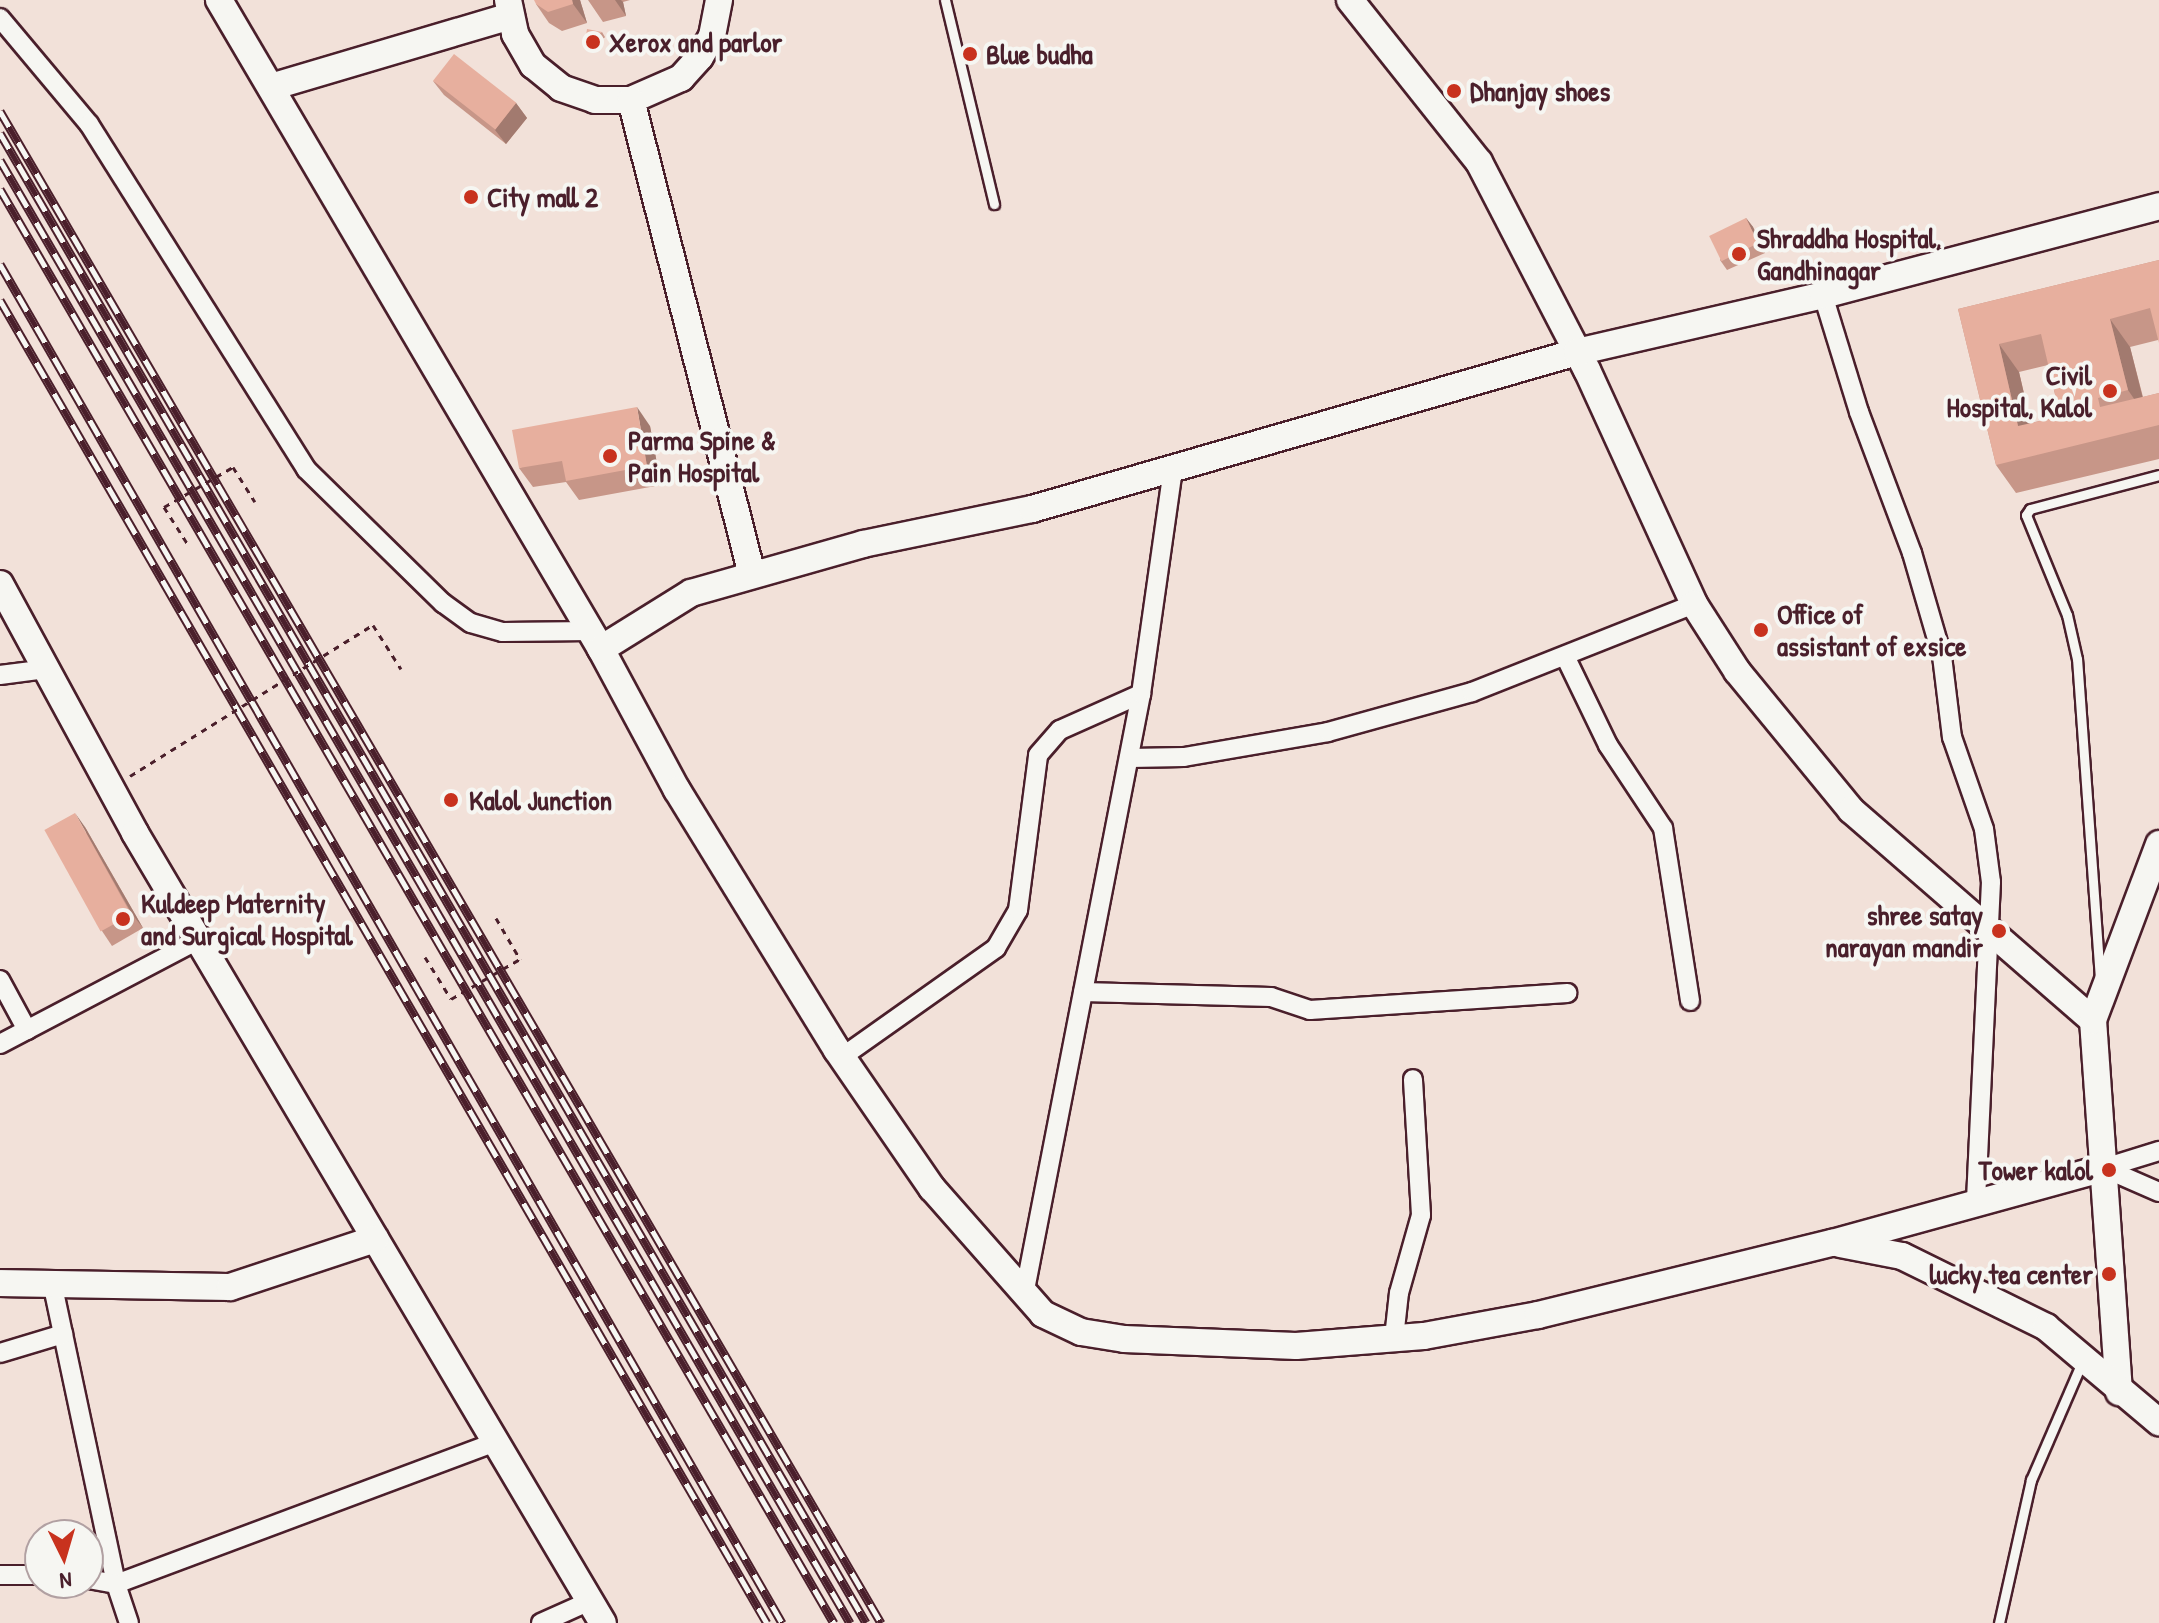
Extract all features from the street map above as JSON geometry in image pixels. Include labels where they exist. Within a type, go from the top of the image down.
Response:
[{"type":"street","points":[[219,0],[596,640],[677,790],[842,1057],[932,1188],[1024,1295],[1062,1325],[1103,1337],[1296,1346],[1394,1338],[1538,1315],[1832,1243],[2159,1151]]},
{"type":"street","points":[[271,87],[510,8],[515,34],[533,65],[561,88],[595,100],[631,100],[681,78],[700,57],[712,36],[719,0]]},
{"type":"street","points":[[1329,0],[1466,170],[1582,362]]},
{"type":"street","points":[[1350,0],[1479,162],[1582,362],[1694,604],[1798,752],[1851,810],[1987,928],[2097,1009]]},
{"type":"street","points":[[0,18],[89,124],[306,469],[443,603],[471,623],[503,632],[596,640],[691,593],[863,544],[1032,509],[1209,461],[1226,450],[1582,362],[2159,206]]},
{"type":"street","points":[[631,100],[752,575]]},
{"type":"street","points":[[1823,295],[1859,412],[1912,553],[1942,656],[1952,737],[1984,829],[1991,882],[1976,1203]]},
{"type":"street","points":[[1024,1295],[1130,758],[1173,470]]},
{"type":"street","points":[[0,584],[198,940],[596,1612],[541,1623]]},
{"type":"street","points":[[1130,758],[1184,757],[1328,732],[1472,692],[1694,604]]},
{"type":"street","points":[[1565,656],[1608,745],[1663,828],[1690,1001]]},
{"type":"street","points":[[0,675],[46,669]]},
{"type":"street","points":[[842,1057],[1004,939],[1018,910],[1038,755],[1060,730],[1141,694]]},
{"type":"street","points":[[2119,1392],[2097,1009],[2159,844]]},
{"type":"street","points":[[0,1044],[198,940]]},
{"type":"street","points":[[0,980],[27,1030]]},
{"type":"street","points":[[1083,992],[1271,997],[1310,1010],[1567,993]]},
{"type":"street","points":[[1394,1338],[1399,1293],[1414,1255],[1421,1215],[1413,1079]]},
{"type":"street","points":[[2104,1168],[2159,1192]]},
{"type":"street","points":[[0,1283],[53,1287],[230,1287],[375,1239]]},
{"type":"street","points":[[1832,1243],[1902,1256],[2046,1327],[2119,1392],[2159,1422]]},
{"type":"street","points":[[53,1287],[116,1584],[129,1623]]},
{"type":"street","points":[[0,1353],[63,1334]]},
{"type":"street","points":[[104,1582],[116,1584],[496,1442]]},
{"type":"street","points":[[0,1575],[24,1575]]},
{"type":"lane","points":[[945,0],[994,204]]},
{"type":"lane","points":[[2097,1009],[2077,659],[2067,615],[2026,515],[2030,509],[2159,475]]},
{"type":"lane","points":[[1999,1623],[2031,1480],[2083,1360]]},
{"type":"path","points":[[187,543],[164,507],[233,467],[255,502]]},
{"type":"path","points":[[130,776],[373,625],[401,669]]},
{"type":"path","points":[[425,957],[451,999],[520,959],[496,918]]},
{"type":"building","points":[[534,0],[572,0],[573,4],[548,12]]},
{"type":"building","points":[[587,29],[602,32],[585,42]]},
{"type":"building","points":[[454,54],[516,103],[495,129],[433,81]]},
{"type":"building","points":[[1746,218],[1758,243],[1721,261],[1709,236]]},
{"type":"building","points":[[2159,260],[2159,343],[2150,308],[2110,319],[2128,390],[2098,398],[2100,407],[2159,393],[2159,425],[1996,465],[1958,309]],"holes":[[[2041,334],[2058,407],[2086,401],[2089,410],[2018,426],[1999,344]]]},
{"type":"building","points":[[637,407],[647,466],[566,481],[562,461],[519,468],[512,430]]},
{"type":"building","points":[[75,813],[131,914],[101,931],[44,830]]},
{"type":"railway","points":[[0,111],[881,1623]]},
{"type":"railway","points":[[0,133],[866,1623]]},
{"type":"railway","points":[[0,160],[850,1623]]},
{"type":"railway","points":[[0,189],[834,1623]]},
{"type":"railway","points":[[0,264],[782,1623]]},
{"type":"railway","points":[[0,300],[767,1623]]},
{"type":"place","name":"Xerox and parlor","points":[[593,42]]},
{"type":"place","name":"Blue budha","points":[[970,54]]},
{"type":"place","name":"Dhanjay shoes","points":[[1454,91]]},
{"type":"place","name":"City mall 2","points":[[471,197]]},
{"type":"place","name":"Shraddha Hospital, Gandhinagar","points":[[1739,254]]},
{"type":"place","name":"Civil Hospital, Kalol","points":[[2110,391]]},
{"type":"place","name":"Parma Spine & Pain Hospital","points":[[610,456]]},
{"type":"place","name":"Office of assistant of exsice","points":[[1761,630]]},
{"type":"place","name":"Kalol Junction","points":[[451,800]]},
{"type":"place","name":"Kuldeep Maternity and Surgical Hospital","points":[[123,919]]},
{"type":"place","name":"shree satay narayan mandir","points":[[1999,931]]},
{"type":"place","name":"Tower kalol","points":[[2109,1170]]},
{"type":"place","name":"lucky tea center","points":[[2109,1274]]}]
